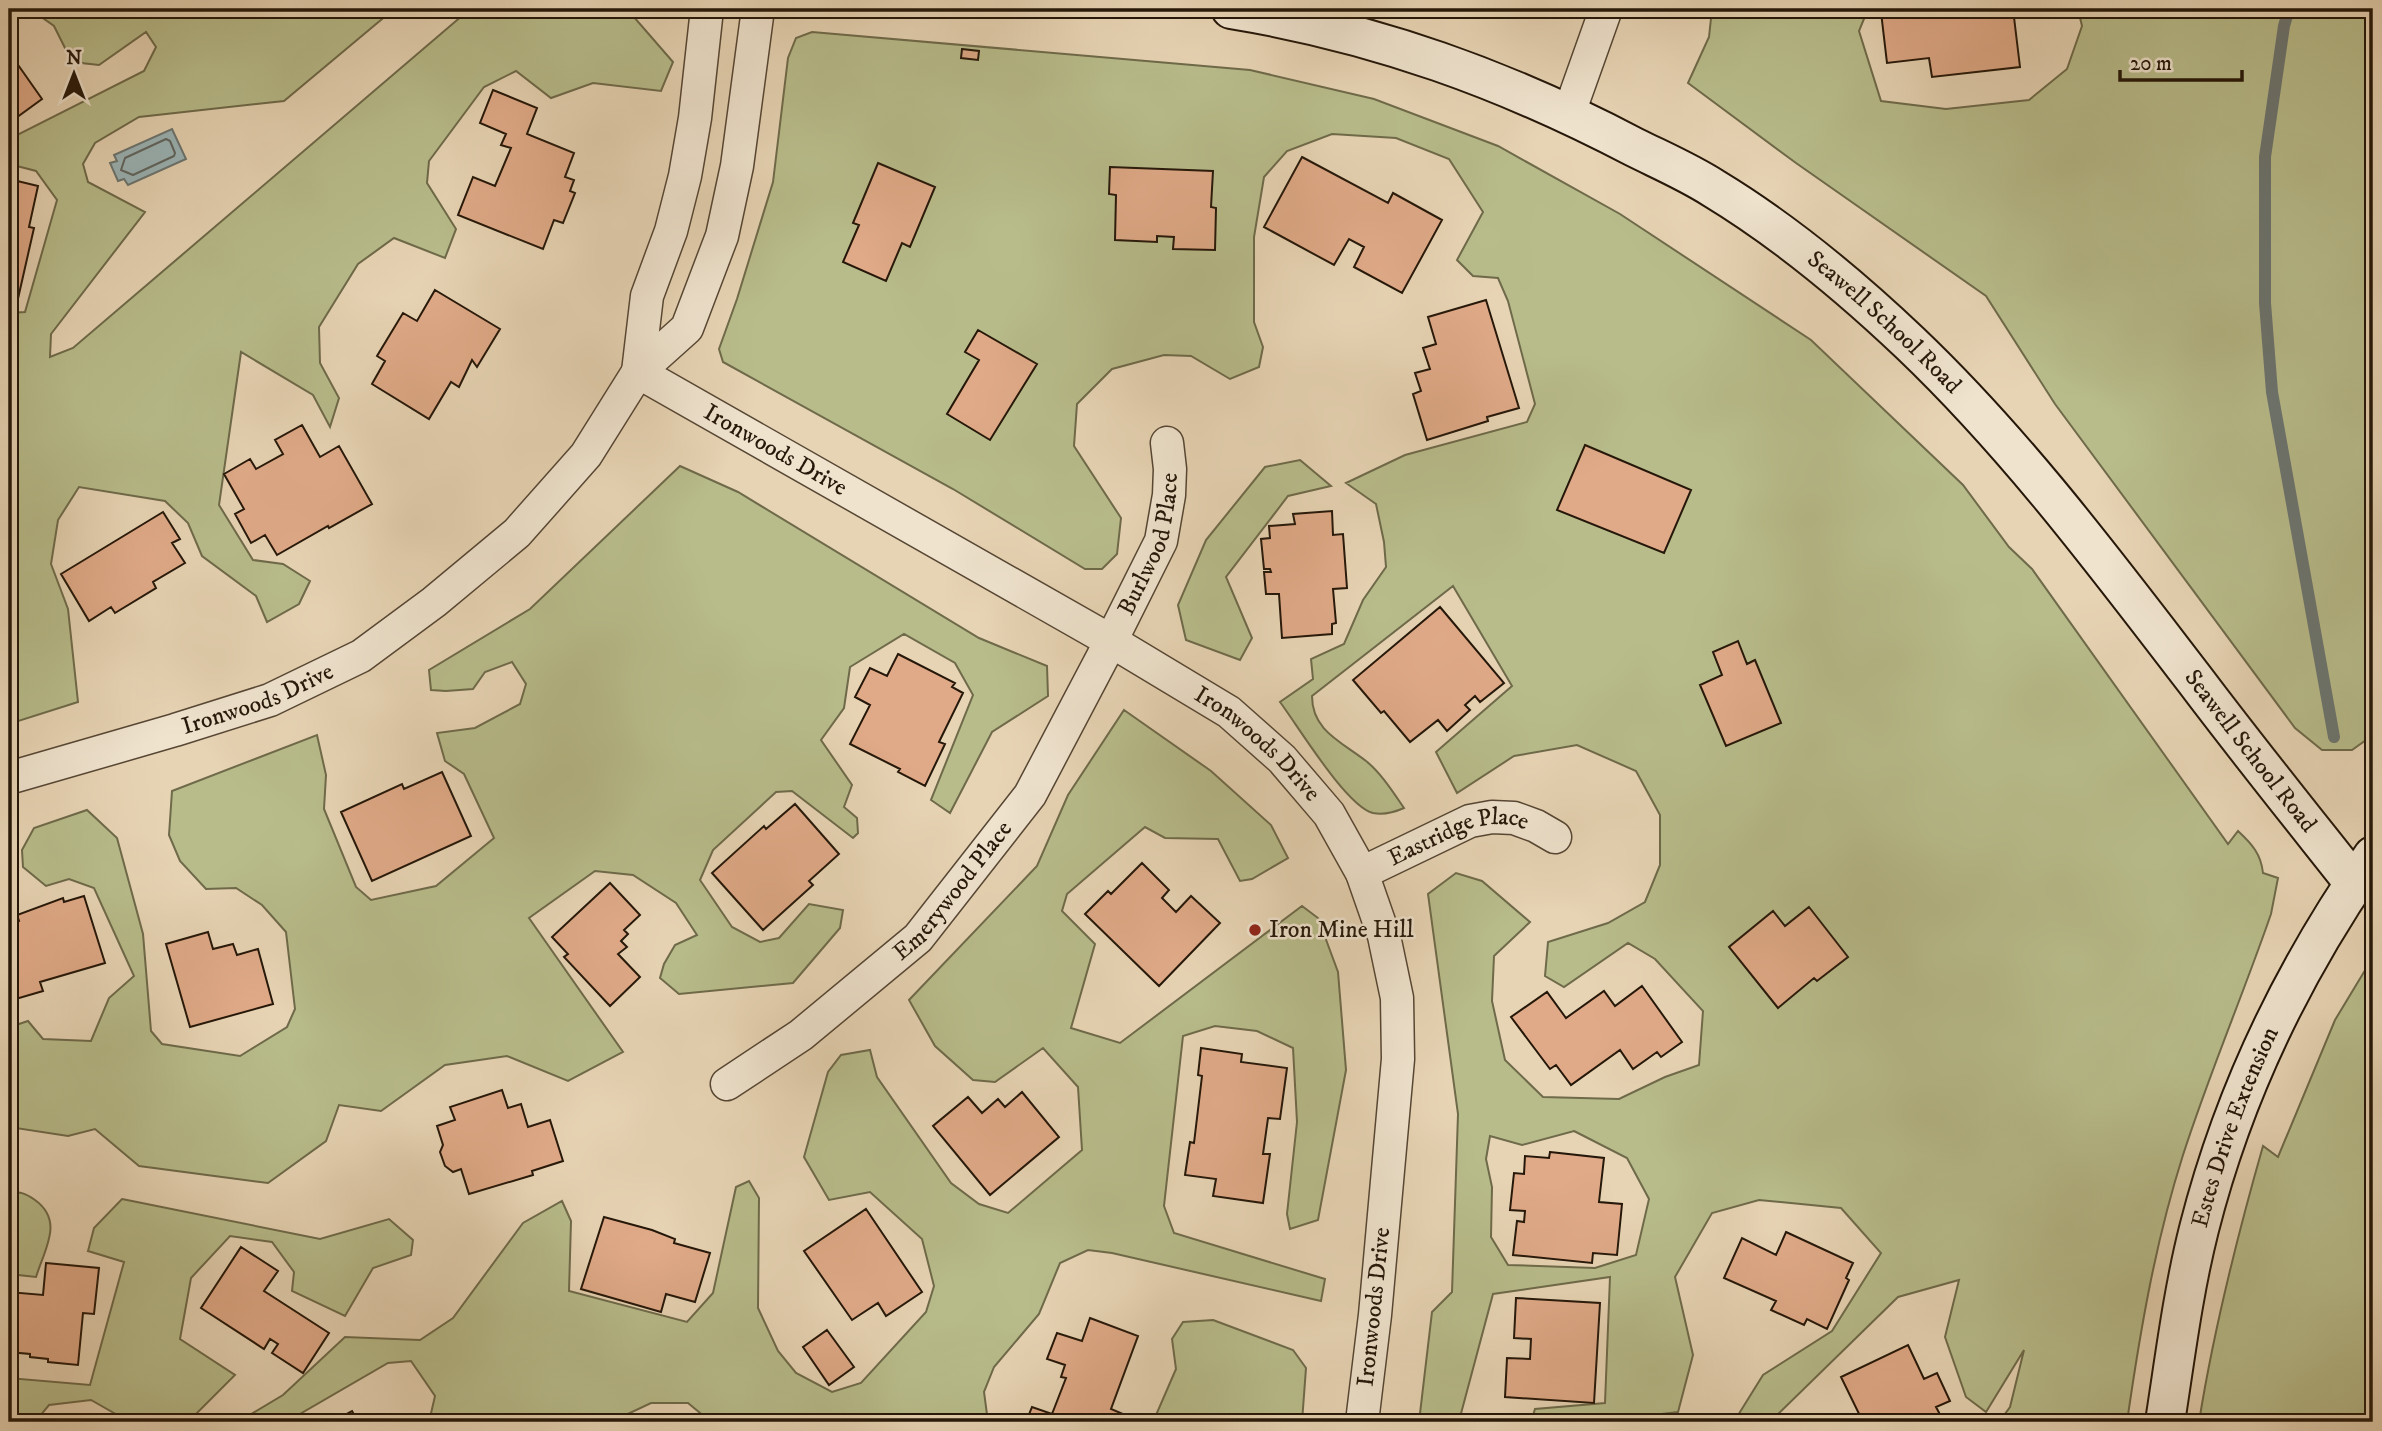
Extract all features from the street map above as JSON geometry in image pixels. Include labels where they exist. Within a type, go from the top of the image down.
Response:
[{"type":"street","name":"Ironwoods Drive","points":[[638,372],[647,296],[671,231],[685,176],[695,118],[707,9]]},
{"type":"street","name":"Ironwoods Drive","points":[[9,778],[175,730],[270,699],[361,656],[434,602],[517,533],[586,455],[638,372],[687,328],[722,236],[737,166],[758,9]]},
{"type":"street","name":"Seawell School Road","points":[[1231,9],[1329,28],[1403,48],[1464,69],[1569,113],[1711,187],[1808,254],[1909,342],[1991,425],[2072,520],[2208,699],[2364,870]]},
{"type":"street","points":[[1569,113],[1606,9]]},
{"type":"street","name":"Ironwoods Drive","points":[[638,372],[1111,641],[1229,712],[1282,759],[1329,814],[1362,873],[1384,936],[1397,998],[1398,1059],[1375,1315],[1362,1422]]},
{"type":"street","name":"Burlwood Place","points":[[1111,641],[1161,541],[1169,495],[1167,443]]},
{"type":"street","name":"Emerywood Place","points":[[727,1084],[801,1035],[918,938],[1030,795],[1111,641]]},
{"type":"street","name":"Eastridge Place","points":[[1362,873],[1470,821],[1492,817],[1514,818],[1555,837]]},
{"type":"street","name":"Estes Drive Extension","points":[[2165,1422],[2186,1288],[2199,1230],[2232,1122],[2281,1009],[2364,870]]},
{"type":"green space","points":[[30,9],[394,9],[284,101],[139,117],[95,143],[83,164],[88,182],[145,212],[51,334],[50,357],[73,348],[470,9],[627,9],[673,62],[661,91],[593,83],[551,98],[516,71],[484,87],[429,161],[427,183],[456,229],[445,258],[394,238],[358,264],[319,327],[320,363],[339,398],[330,427],[313,395],[241,352],[219,505],[253,560],[283,564],[310,581],[299,604],[267,622],[256,596],[202,556],[188,523],[165,501],[79,487],[58,520],[51,564],[68,609],[78,702],[9,724],[9,313],[25,312],[57,200],[36,171],[9,164],[9,139],[144,71],[156,47],[146,32],[99,65],[72,62],[54,26]]},
{"type":"green space","points":[[1712,9],[1761,9],[1793,18],[1808,9],[1868,9],[1859,31],[1881,101],[1946,109],[2029,100],[2067,69],[2082,26],[2078,9],[2373,9],[2373,735],[2352,750],[2322,750],[2295,728],[2055,404],[1986,296],[1796,163],[1688,83],[1709,37]]},
{"type":"green space","points":[[812,32],[1250,70],[1374,99],[1498,146],[1620,214],[1811,340],[1963,485],[2009,547],[2032,569],[2228,844],[2238,831],[2255,850],[2263,873],[2278,878],[2271,914],[2204,1095],[2173,1188],[2149,1288],[2127,1422],[1999,1422],[2010,1407],[2024,1350],[1986,1412],[1966,1397],[1945,1337],[1959,1280],[1898,1297],[1770,1422],[1737,1422],[1735,1420],[1763,1375],[1832,1331],[1881,1253],[1841,1208],[1759,1200],[1712,1213],[1675,1277],[1693,1355],[1678,1412],[1637,1417],[1628,1422],[1531,1422],[1535,1409],[1605,1403],[1610,1277],[1493,1294],[1459,1421],[1419,1422],[1432,1312],[1452,1292],[1458,1114],[1428,894],[1456,873],[1482,881],[1530,922],[1494,956],[1492,1001],[1505,1060],[1543,1097],[1619,1099],[1665,1077],[1699,1065],[1703,1011],[1655,959],[1628,943],[1564,987],[1545,976],[1548,942],[1608,923],[1645,902],[1660,865],[1660,815],[1636,771],[1577,745],[1514,756],[1457,793],[1436,752],[1512,686],[1453,586],[1312,696],[1313,708],[1323,727],[1371,766],[1404,808],[1381,814],[1362,807],[1336,781],[1280,702],[1313,679],[1311,659],[1344,644],[1363,600],[1386,567],[1376,504],[1346,483],[1405,455],[1527,422],[1535,404],[1508,301],[1498,278],[1473,276],[1457,260],[1483,212],[1449,159],[1396,138],[1332,134],[1287,151],[1264,177],[1254,237],[1254,322],[1263,347],[1259,367],[1230,379],[1191,356],[1164,355],[1112,369],[1077,404],[1074,446],[1121,518],[1117,554],[1102,569],[1085,569],[953,489],[723,362],[719,349],[773,182],[788,58],[796,38]],"holes":[[[1574,1131],[1627,1158],[1649,1199],[1636,1255],[1595,1268],[1508,1265],[1491,1237],[1492,1187],[1486,1159],[1490,1136],[1522,1145]]]},
{"type":"green space","points":[[1300,460],[1331,486],[1288,496],[1226,577],[1252,638],[1240,660],[1186,640],[1178,605],[1206,540],[1265,467]]},
{"type":"green space","points":[[680,466],[738,492],[979,638],[1047,666],[1048,696],[992,732],[950,813],[931,800],[973,695],[955,663],[904,634],[850,667],[844,708],[821,740],[852,785],[844,807],[857,818],[858,833],[853,838],[792,791],[776,792],[713,850],[700,880],[732,927],[760,942],[779,938],[809,904],[843,910],[840,928],[793,983],[679,994],[660,978],[664,964],[675,945],[697,935],[676,903],[633,875],[595,871],[529,918],[623,1052],[568,1081],[507,1056],[445,1065],[381,1111],[339,1105],[326,1141],[268,1183],[139,1166],[95,1129],[68,1136],[9,1127],[10,1027],[28,1021],[43,1039],[91,1041],[109,998],[134,976],[94,888],[69,879],[46,886],[23,867],[22,850],[34,828],[87,810],[117,838],[143,934],[151,1031],[162,1044],[240,1056],[287,1027],[295,1009],[286,932],[262,905],[236,888],[206,889],[180,861],[169,835],[172,791],[317,735],[326,775],[324,809],[356,887],[371,900],[436,886],[494,838],[464,774],[445,761],[437,733],[475,728],[520,704],[526,684],[512,662],[485,672],[473,689],[431,690],[429,670],[530,609]]},
{"type":"green space","points":[[1124,710],[1211,771],[1271,825],[1288,858],[1252,879],[1240,881],[1218,839],[1165,838],[1145,827],[1067,894],[1062,911],[1095,944],[1071,1028],[1120,1043],[1302,906],[1318,918],[1338,972],[1346,1070],[1318,1220],[1290,1229],[1287,1214],[1297,1122],[1293,1048],[1257,1031],[1215,1026],[1183,1036],[1164,1206],[1174,1233],[1325,1279],[1321,1301],[1112,1253],[1088,1250],[1060,1263],[1039,1314],[994,1367],[984,1392],[988,1422],[711,1422],[688,1403],[651,1403],[616,1422],[429,1422],[435,1396],[411,1361],[388,1363],[286,1422],[238,1422],[283,1395],[345,1337],[420,1340],[453,1318],[523,1223],[562,1201],[571,1221],[569,1291],[687,1322],[713,1293],[736,1187],[749,1181],[759,1198],[758,1308],[778,1351],[796,1373],[832,1392],[861,1383],[926,1312],[934,1286],[922,1239],[870,1192],[829,1200],[804,1157],[828,1072],[841,1055],[870,1050],[877,1077],[951,1183],[979,1204],[1008,1213],[1082,1150],[1078,1087],[1043,1048],[995,1082],[973,1080],[935,1046],[909,1000],[1037,866],[1068,795]]},
{"type":"green space","points":[[2373,957],[2373,1422],[2199,1422],[2227,1283],[2263,1146],[2278,1157],[2335,1020]]},
{"type":"green space","points":[[9,1192],[23,1193],[32,1198],[44,1208],[49,1217],[50,1235],[36,1277],[9,1274]]},
{"type":"green space","points":[[122,1199],[320,1239],[389,1219],[413,1240],[411,1255],[373,1268],[345,1316],[292,1291],[294,1272],[272,1242],[230,1236],[191,1278],[180,1339],[235,1375],[188,1422],[121,1417],[91,1400],[49,1405],[35,1422],[9,1422],[9,1378],[90,1385],[124,1262],[88,1251],[94,1228]]},
{"type":"green space","points":[[1213,1320],[1293,1350],[1306,1368],[1302,1422],[1153,1422],[1176,1369],[1172,1339],[1183,1322]]},
{"type":"water","points":[[172,129],[186,159],[128,185],[124,179],[118,181],[110,163],[117,161],[114,155]]},
{"type":"building","points":[[1912,9],[2013,9],[2020,67],[1932,77],[1929,58],[1887,63],[1881,12]]},
{"type":"building","points":[[962,49],[979,51],[978,60],[961,58]]},
{"type":"building","points":[[9,52],[42,99],[9,123]]},
{"type":"building","points":[[493,90],[537,108],[527,134],[574,153],[565,177],[574,180],[570,191],[575,193],[563,223],[554,220],[543,249],[458,215],[473,177],[495,186],[511,148],[501,145],[506,134],[480,123]]},
{"type":"building","points":[[1302,157],[1388,203],[1393,193],[1442,220],[1402,293],[1354,267],[1364,247],[1349,239],[1334,265],[1264,227]]},
{"type":"building","points":[[878,163],[935,187],[910,247],[902,243],[886,281],[843,262],[859,225],[853,223]]},
{"type":"building","points":[[1110,167],[1213,171],[1211,207],[1216,208],[1215,250],[1173,249],[1174,237],[1157,236],[1157,242],[1115,240],[1116,195],[1109,194]]},
{"type":"building","points":[[9,179],[38,186],[29,227],[34,228],[17,303],[9,301]]},
{"type":"building","points":[[435,290],[500,329],[477,367],[472,360],[459,387],[451,382],[429,419],[372,384],[385,361],[377,356],[403,313],[417,321]]},
{"type":"building","points":[[1486,300],[1519,408],[1427,440],[1413,394],[1421,391],[1415,373],[1430,369],[1423,348],[1436,344],[1428,317]]},
{"type":"building","points":[[978,330],[1037,364],[990,440],[947,414],[979,360],[965,352]]},
{"type":"building","points":[[302,425],[320,457],[339,446],[372,504],[277,555],[265,535],[251,543],[235,514],[244,509],[224,474],[250,459],[256,469],[283,454],[275,440]]},
{"type":"building","points":[[1585,445],[1691,490],[1664,553],[1557,510]]},
{"type":"building","points":[[1332,511],[1333,535],[1343,534],[1347,588],[1333,589],[1336,623],[1332,624],[1332,634],[1282,638],[1279,594],[1266,594],[1264,572],[1271,572],[1270,569],[1264,569],[1261,539],[1270,538],[1269,526],[1295,524],[1293,514]]},
{"type":"building","points":[[163,512],[180,539],[172,543],[185,563],[153,582],[156,588],[115,613],[111,607],[89,621],[61,574]]},
{"type":"building","points":[[1440,607],[1504,683],[1480,702],[1475,696],[1465,705],[1470,710],[1447,731],[1438,720],[1410,742],[1353,680]]},
{"type":"building","points":[[1738,641],[1747,664],[1755,660],[1781,723],[1726,746],[1700,685],[1722,675],[1713,652]]},
{"type":"building","points":[[898,654],[955,683],[952,687],[963,693],[939,742],[945,744],[925,786],[898,772],[900,769],[850,744],[870,705],[855,697],[870,668],[887,676]]},
{"type":"building","points":[[442,772],[471,836],[372,881],[341,812],[402,784],[404,789]]},
{"type":"building","points":[[795,804],[839,854],[809,881],[813,885],[763,930],[712,873],[764,826],[766,829]]},
{"type":"building","points":[[1142,863],[1169,890],[1162,898],[1176,912],[1191,896],[1220,923],[1159,986],[1085,914],[1108,891],[1111,894]]},
{"type":"building","points":[[610,883],[640,915],[624,930],[628,934],[621,941],[627,947],[618,954],[640,977],[610,1006],[564,957],[568,954],[552,937]]},
{"type":"building","points":[[84,896],[105,963],[40,982],[43,991],[9,1001],[9,925],[19,921],[17,915],[63,898],[64,902]]},
{"type":"building","points":[[1809,907],[1848,957],[1817,981],[1814,978],[1778,1008],[1729,947],[1773,911],[1785,926]]},
{"type":"building","points":[[208,932],[213,949],[233,944],[237,955],[258,949],[273,1004],[190,1027],[166,944]]},
{"type":"building","points":[[1642,986],[1682,1042],[1661,1057],[1657,1052],[1633,1069],[1620,1050],[1571,1085],[1556,1065],[1550,1069],[1511,1017],[1547,992],[1566,1018],[1604,991],[1615,1006]]},
{"type":"building","points":[[1201,1048],[1242,1054],[1241,1062],[1287,1068],[1280,1119],[1268,1118],[1263,1154],[1270,1154],[1263,1203],[1213,1196],[1216,1179],[1185,1175],[1190,1142],[1194,1143],[1202,1076],[1198,1075]]},
{"type":"building","points":[[502,1090],[508,1108],[521,1104],[528,1127],[550,1120],[563,1161],[532,1171],[533,1175],[469,1194],[461,1169],[453,1172],[445,1166],[440,1152],[443,1145],[437,1126],[455,1120],[450,1107]]},
{"type":"building","points":[[1022,1092],[1059,1137],[990,1195],[933,1126],[968,1097],[982,1113],[998,1099],[1005,1107]]},
{"type":"building","points":[[1550,1152],[1604,1158],[1599,1202],[1622,1204],[1617,1255],[1593,1253],[1592,1263],[1513,1255],[1517,1221],[1524,1222],[1525,1211],[1510,1210],[1514,1173],[1524,1174],[1525,1156],[1549,1158]]},
{"type":"building","points":[[866,1209],[922,1292],[886,1316],[878,1303],[852,1320],[804,1251]]},
{"type":"building","points":[[604,1217],[652,1230],[675,1239],[674,1243],[710,1253],[695,1302],[666,1294],[661,1312],[581,1289]]},
{"type":"building","points":[[1786,1232],[1853,1263],[1846,1278],[1849,1280],[1827,1329],[1807,1319],[1804,1325],[1771,1310],[1776,1301],[1724,1278],[1742,1238],[1776,1255]]},
{"type":"building","points":[[241,1247],[278,1271],[264,1291],[329,1333],[303,1373],[272,1353],[278,1344],[270,1339],[264,1349],[201,1308]]},
{"type":"building","points":[[46,1263],[99,1268],[94,1314],[83,1313],[78,1365],[48,1362],[48,1359],[30,1357],[30,1354],[9,1352],[9,1292],[43,1295]]},
{"type":"building","points":[[1516,1298],[1600,1303],[1594,1403],[1505,1397],[1507,1358],[1530,1359],[1531,1339],[1514,1338]]},
{"type":"building","points":[[1090,1318],[1138,1336],[1111,1409],[1123,1414],[1120,1422],[1026,1422],[1032,1407],[1052,1414],[1066,1378],[1061,1377],[1065,1365],[1047,1359],[1057,1333],[1082,1341]]},
{"type":"building","points":[[827,1330],[854,1367],[829,1385],[803,1347]]},
{"type":"building","points":[[1908,1345],[1924,1379],[1937,1373],[1950,1401],[1936,1407],[1944,1422],[1863,1422],[1841,1377]]},
{"type":"building","points":[[352,1411],[358,1422],[332,1422]]},
{"type":"waterway","points":[[2289,9],[2284,26],[2265,157],[2265,303],[2272,392],[2334,737]]},
{"type":"place","name":"Iron Mine Hill","points":[[1255,930]]}]
